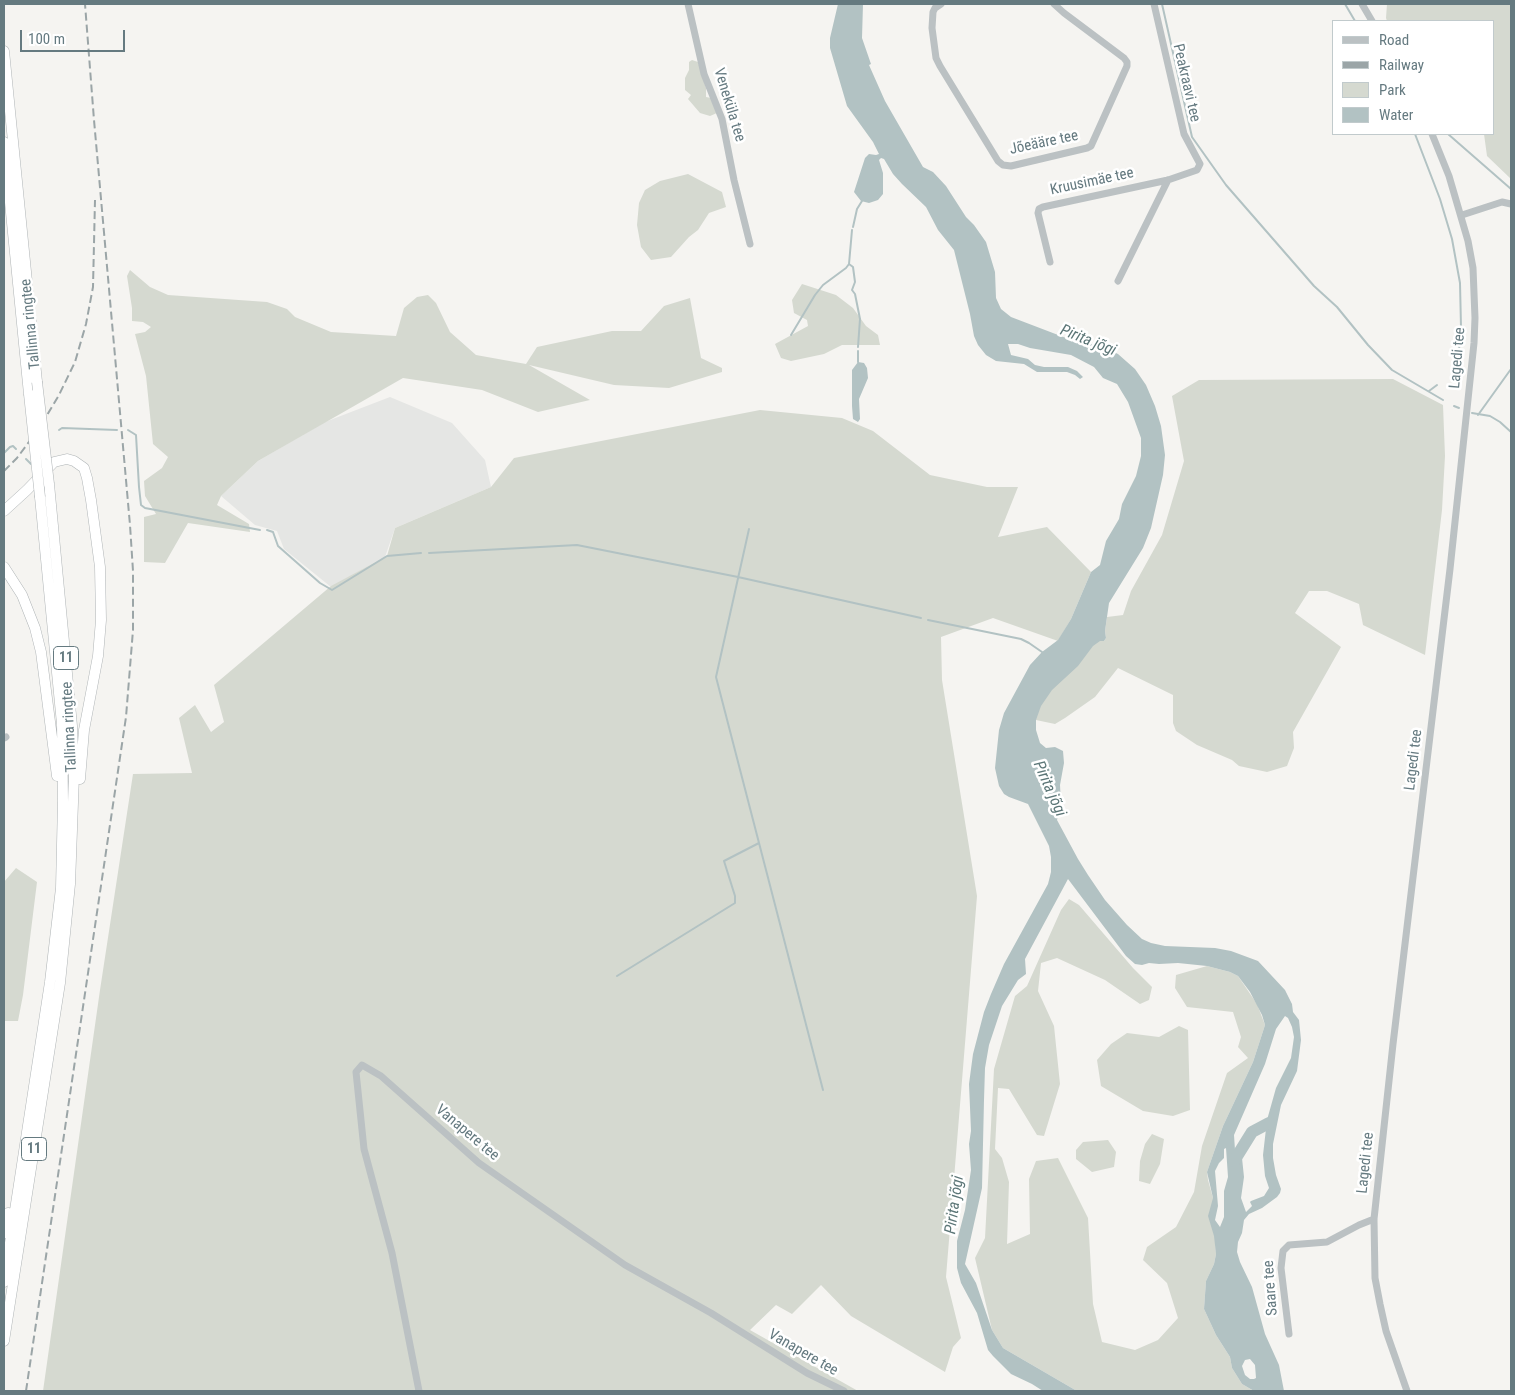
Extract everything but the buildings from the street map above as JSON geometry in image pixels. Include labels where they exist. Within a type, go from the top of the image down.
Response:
[{"type":"highway","name":"Tallinna ringtee","points":[[4,51],[49,484],[72,726],[74,776],[70,884],[60,984],[4,1341]]},
{"type":"highway","name":"Tallinna ringtee","points":[[4,142],[62,724],[64,775],[61,888],[55,945],[4,1282]]},
{"type":"highway","points":[[4,511],[28,490],[54,462],[67,459],[74,461],[84,468],[91,500],[100,567],[101,620],[98,656],[81,757],[78,818],[72,833]]},
{"type":"highway","points":[[4,567],[22,594],[29,610],[41,652],[56,756],[58,782],[57,826],[62,841]]},
{"type":"highway","points":[[4,1233],[15,1174],[23,1159]]},
{"type":"street","name":"Veneküla tee","points":[[688,4],[704,74],[722,119],[734,180],[750,244]]},
{"type":"street","name":"Jõeääre tee","points":[[941,4],[933,12],[932,28],[936,58],[998,161],[1003,165],[1011,166],[1091,146],[1127,66],[1124,58],[1054,4]]},
{"type":"street","name":"Peakraavi tee","points":[[1154,4],[1184,134],[1200,164]]},
{"type":"street","points":[[1362,4],[1371,20]]},
{"type":"street","name":"Lagedi tee","points":[[1408,1391],[1386,1331],[1380,1304],[1375,1278],[1374,1219],[1449,579],[1475,318],[1473,268],[1462,215],[1432,135]]},
{"type":"street","name":"Kruusimäe tee","points":[[1050,262],[1038,213],[1039,209],[1168,180],[1197,170],[1200,164]]},
{"type":"street","points":[[1118,281],[1168,180]]},
{"type":"street","points":[[1462,215],[1502,202],[1511,204]]},
{"type":"street","name":"Vanapere tee","points":[[419,1391],[392,1253],[364,1148],[356,1072],[362,1065],[381,1076],[480,1163],[625,1264],[711,1313],[807,1373],[844,1391]]},
{"type":"street","name":"Saare tee","points":[[1289,1334],[1281,1268],[1283,1251],[1289,1245],[1327,1242],[1364,1222],[1374,1219]]},
{"type":"shaded area","points":[[390,397],[452,423],[485,460],[491,487],[395,528],[385,557],[331,587],[284,549],[277,531],[255,525],[221,496],[258,461],[325,422]]},
{"type":"green space","points":[[1387,4],[1511,4],[1511,179],[1487,156],[1484,135],[1495,135],[1495,20],[1387,20]]},
{"type":"green space","points":[[692,60],[698,62],[706,88],[706,97],[711,98],[717,113],[710,116],[700,113],[688,99],[691,95],[685,90],[685,78],[689,70],[689,62]]},
{"type":"green space","points":[[688,174],[722,192],[726,207],[709,213],[698,230],[671,257],[651,260],[641,247],[637,225],[639,203],[645,190],[660,181]]},
{"type":"green space","points":[[130,270],[150,287],[168,295],[267,302],[287,309],[295,317],[331,332],[396,336],[404,308],[417,297],[428,295],[436,303],[450,332],[476,355],[526,364],[537,347],[612,331],[641,331],[664,306],[690,298],[701,358],[722,368],[722,372],[669,388],[614,385],[529,365],[590,400],[538,412],[482,390],[403,378],[258,461],[221,496],[217,505],[249,524],[250,532],[188,523],[165,563],[144,562],[144,517],[156,514],[145,496],[144,481],[162,468],[168,457],[153,444],[146,376],[135,334],[145,332],[151,327],[143,322],[132,321],[127,276]]},
{"type":"green space","points":[[802,284],[836,295],[853,308],[866,326],[878,335],[880,345],[842,345],[824,354],[791,361],[781,358],[775,344],[808,326],[807,320],[794,313],[792,300]]},
{"type":"green space","points":[[1393,379],[1443,405],[1445,456],[1442,510],[1425,655],[1363,625],[1359,604],[1327,591],[1309,591],[1295,613],[1341,647],[1293,732],[1294,748],[1287,766],[1267,772],[1239,766],[1232,760],[1197,745],[1176,731],[1173,723],[1173,695],[1118,668],[1095,697],[1065,718],[1055,724],[1036,720],[1034,678],[1071,641],[1104,641],[1106,638],[1107,617],[1123,615],[1131,591],[1162,535],[1184,461],[1172,396],[1199,380]]},
{"type":"green space","points":[[760,410],[842,418],[873,431],[930,475],[987,487],[1018,487],[998,537],[1047,527],[1091,572],[1071,619],[1058,641],[993,618],[941,637],[942,680],[977,896],[946,1277],[961,1338],[953,1347],[945,1372],[851,1316],[821,1285],[792,1314],[776,1305],[750,1330],[858,1391],[43,1391],[133,774],[192,773],[179,718],[195,705],[211,732],[224,722],[214,685],[331,586],[387,556],[395,528],[491,487],[514,458]]},
{"type":"green space","points":[[16,868],[37,882],[18,1021],[4,1021],[4,882]]},
{"type":"green space","points":[[1069,899],[1079,905],[1133,968],[1152,987],[1149,1000],[1140,1004],[1105,980],[1057,958],[1041,963],[1038,991],[1054,1026],[1060,1084],[1044,1136],[1037,1135],[1009,1089],[998,1088],[995,1149],[1002,1158],[1009,1182],[1007,1244],[1030,1234],[1029,1179],[1036,1161],[1058,1158],[1088,1218],[1093,1304],[1102,1342],[1135,1350],[1158,1340],[1178,1318],[1167,1283],[1143,1260],[1147,1247],[1176,1227],[1194,1192],[1202,1146],[1227,1073],[1248,1058],[1238,1047],[1241,1037],[1233,1012],[1187,1007],[1175,988],[1176,975],[1207,966],[1238,976],[1257,1004],[1265,1025],[1253,1062],[1223,1126],[1207,1172],[1213,1198],[1216,1254],[1214,1264],[1206,1281],[1204,1309],[1216,1335],[1230,1357],[1232,1368],[1242,1384],[1254,1391],[1077,1391],[1003,1348],[992,1330],[975,1258],[985,1238],[994,1069],[1015,996],[1027,986],[1061,910]]},
{"type":"green space","points":[[1179,1026],[1188,1030],[1190,1110],[1173,1116],[1143,1111],[1101,1086],[1097,1060],[1111,1044],[1127,1033],[1159,1037]]},
{"type":"green space","points":[[1152,1134],[1164,1139],[1160,1164],[1150,1184],[1139,1181],[1140,1161],[1145,1144]]},
{"type":"green space","points":[[1108,1140],[1116,1152],[1114,1167],[1092,1172],[1076,1159],[1076,1150],[1083,1142]]},
{"type":"water","points":[[838,4],[863,4],[862,38],[871,64],[869,65],[885,101],[923,167],[933,172],[946,186],[966,217],[986,242],[995,272],[996,298],[1001,309],[1011,317],[1066,338],[1103,347],[1118,354],[1135,369],[1146,385],[1155,406],[1161,426],[1165,455],[1163,475],[1151,528],[1143,548],[1109,603],[1105,631],[1106,638],[1104,641],[1100,641],[1093,646],[1078,666],[1052,690],[1041,706],[1036,720],[1036,730],[1040,743],[1046,748],[1055,747],[1063,751],[1064,763],[1060,785],[1061,804],[1057,820],[1088,875],[1105,900],[1127,925],[1142,939],[1151,943],[1165,946],[1215,948],[1231,951],[1258,961],[1285,990],[1292,1004],[1293,1012],[1299,1020],[1301,1040],[1297,1071],[1281,1105],[1273,1144],[1273,1158],[1281,1189],[1280,1193],[1262,1208],[1249,1214],[1244,1220],[1237,1252],[1252,1287],[1265,1334],[1279,1365],[1284,1391],[1254,1391],[1242,1384],[1232,1368],[1230,1357],[1216,1335],[1204,1309],[1206,1281],[1214,1264],[1216,1254],[1214,1236],[1208,1216],[1213,1198],[1207,1172],[1223,1126],[1253,1062],[1265,1025],[1262,1015],[1250,992],[1238,976],[1230,972],[1207,966],[1178,963],[1135,964],[1126,956],[1068,879],[1025,959],[1026,974],[1018,980],[1002,1006],[989,1045],[985,1068],[982,1188],[965,1264],[976,1283],[992,1330],[1003,1348],[1077,1391],[1043,1391],[1011,1374],[988,1350],[977,1313],[961,1283],[957,1268],[957,1241],[965,1210],[971,1170],[969,1084],[973,1054],[984,1012],[991,994],[1004,964],[1048,884],[1051,872],[1049,846],[1028,804],[1004,794],[999,786],[995,768],[999,730],[1004,713],[1030,665],[1042,652],[1058,640],[1071,619],[1091,572],[1100,565],[1106,541],[1119,519],[1122,504],[1136,476],[1141,456],[1141,438],[1128,402],[1117,384],[1103,378],[1094,367],[1071,355],[1018,344],[1008,344],[1011,355],[1028,359],[1035,365],[1044,367],[1068,367],[1077,371],[1083,377],[1080,379],[1067,372],[1037,372],[1024,364],[996,361],[986,355],[974,336],[954,250],[938,230],[926,207],[893,174],[884,159],[881,158],[879,160],[883,173],[883,194],[878,200],[869,203],[861,201],[854,192],[865,158],[869,154],[879,154],[873,142],[847,106],[830,48],[830,38]],"holes":[[[1285,1016],[1292,1027],[1294,1037],[1291,1058],[1276,1088],[1267,1120],[1263,1155],[1265,1176],[1269,1188],[1264,1196],[1250,1202],[1252,1206],[1246,1212],[1241,1198],[1244,1177],[1242,1158],[1235,1150],[1234,1135],[1265,1064],[1276,1029]],[[1226,1148],[1228,1177],[1224,1191],[1224,1217],[1220,1227],[1215,1220],[1218,1206],[1215,1171],[1224,1158],[1224,1149]],[[1250,1359],[1255,1365],[1256,1378],[1250,1379],[1245,1375],[1242,1366],[1245,1360]]]},
{"type":"water","points":[[858,362],[864,363],[867,368],[868,378],[859,399],[860,419],[858,422],[853,419],[852,370]]},
{"type":"waterway","points":[[1162,4],[1192,137],[1226,185],[1314,286],[1337,307],[1368,345],[1392,370],[1443,400]]},
{"type":"waterway","points":[[1345,4],[1354,20]]},
{"type":"waterway","points":[[1415,135],[1440,199],[1452,239],[1460,283],[1461,327],[1457,372]]},
{"type":"waterway","points":[[1449,135],[1511,189]]},
{"type":"waterway","points":[[853,227],[857,209],[862,201]]},
{"type":"waterway","points":[[791,335],[823,285],[849,264],[852,230]]},
{"type":"waterway","points":[[849,264],[853,267],[855,282],[852,290],[855,294],[860,319],[858,347]]},
{"type":"waterway","points":[[858,351],[858,362]]},
{"type":"waterway","points":[[1478,415],[1511,369]]},
{"type":"waterway","points":[[1429,391],[1437,385]]},
{"type":"waterway","points":[[1454,406],[1459,408]]},
{"type":"waterway","points":[[1472,413],[1490,416],[1511,432]]},
{"type":"waterway","points":[[59,430],[62,428],[117,430]]},
{"type":"waterway","points":[[128,430],[136,435],[141,505],[145,508],[260,530]]},
{"type":"waterway","points":[[4,453],[10,447],[13,446],[16,449]]},
{"type":"waterway","points":[[26,459],[31,464],[33,462]]},
{"type":"waterway","points":[[749,529],[716,677],[823,1090]]},
{"type":"waterway","points":[[267,530],[273,532],[278,546],[320,583],[332,590],[387,556],[421,553]]},
{"type":"waterway","points":[[429,553],[577,545],[738,577],[921,618]]},
{"type":"waterway","points":[[928,620],[1021,639],[1042,652]]},
{"type":"waterway","points":[[617,976],[735,903],[735,896],[724,861],[759,843]]},
{"type":"waterway","name":"Pirita jõgi","points":[[1234,1161],[1252,1132],[1269,1123]]},
{"type":"railway","points":[[26,1391],[126,717],[133,630],[133,571],[130,525],[85,4]]},
{"type":"railway","points":[[4,471],[17,458],[40,427],[59,395],[75,362],[86,324],[93,287],[95,200]]}]
